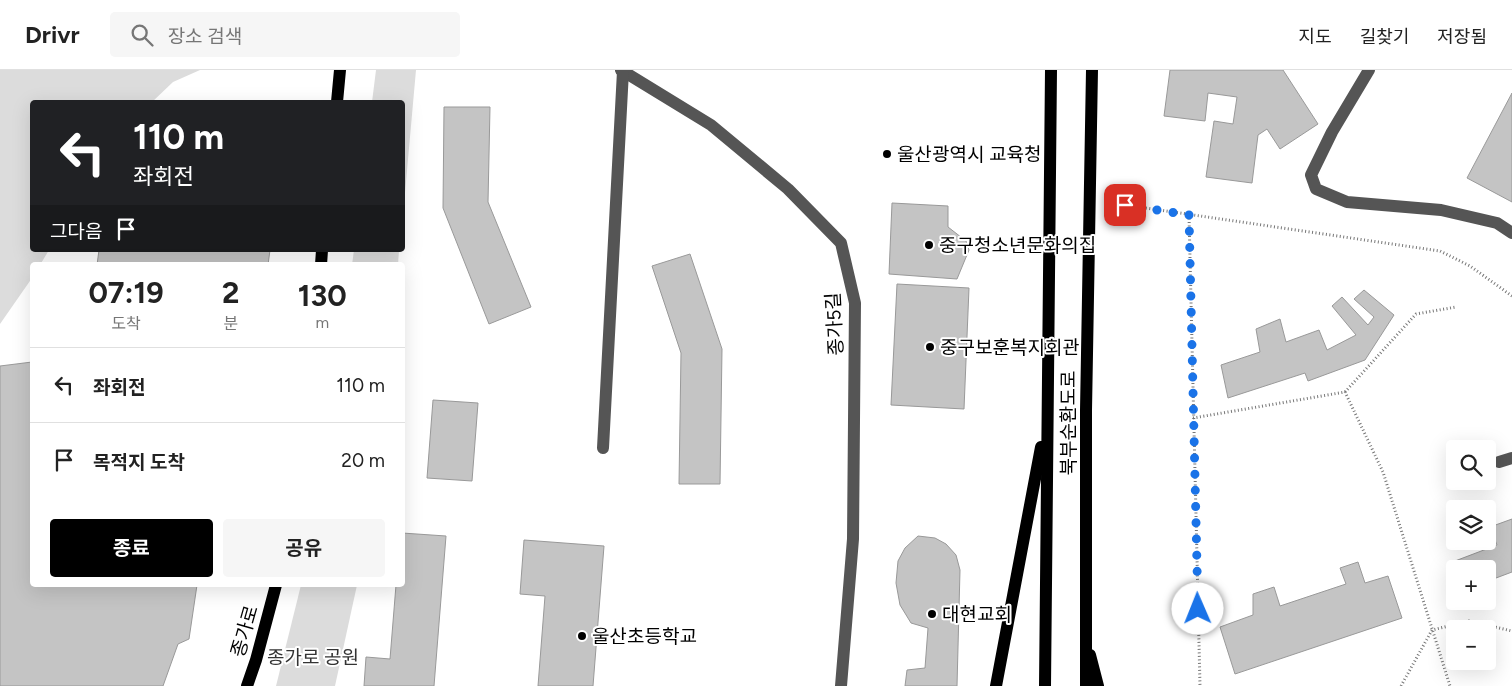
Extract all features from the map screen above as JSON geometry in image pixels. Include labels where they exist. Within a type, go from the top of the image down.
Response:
[{"type":"main road","points":[[336,100],[340,70]]},
{"type":"main road","name":"북부순환도로","points":[[1044,686],[1051,70]]},
{"type":"main road","name":"북부순환도로","points":[[1086,686],[1088,281],[1092,70]]},
{"type":"main road","points":[[996,686],[1047,407]]},
{"type":"main road","name":"종가로","points":[[247,686],[275,587]]},
{"type":"main road","points":[[1086,637],[1098,686]]},
{"type":"street","points":[[603,448],[622,70]]},
{"type":"street","name":"종가5길","points":[[622,70],[711,125],[788,189],[841,243],[855,303],[853,539],[841,686]]},
{"type":"street","points":[[1369,70],[1332,132],[1311,175],[1316,189],[1347,202],[1441,210],[1497,223],[1512,233]]},
{"type":"street","points":[[1499,462],[1512,458]]},
{"type":"path","points":[[1125,205],[1440,251],[1470,266],[1512,296]]},
{"type":"path","points":[[1189,215],[1200,686]]},
{"type":"path","points":[[1194,418],[1345,392],[1416,314],[1456,307]]},
{"type":"path","points":[[1345,392],[1383,472],[1450,686]]},
{"type":"path","points":[[1401,686],[1432,630],[1469,621],[1512,631]]},
{"type":"green space","points":[[0,70],[200,70],[173,82],[154,100],[30,100],[30,252],[48,252],[42,262],[30,262],[30,281],[0,324]]},
{"type":"green space","points":[[376,70],[416,70],[405,193],[405,100],[372,100]]},
{"type":"green space","points":[[354,252],[399,252],[398,262],[352,262]]},
{"type":"green space","name":"종가로 공원","points":[[301,587],[357,587],[335,686],[276,686]]},
{"type":"building","points":[[1170,70],[1283,70],[1318,124],[1280,149],[1267,129],[1258,135],[1252,183],[1206,177],[1214,121],[1233,124],[1237,97],[1208,93],[1205,121],[1164,116]]},
{"type":"building","points":[[1512,93],[1512,202],[1467,178]]},
{"type":"building","points":[[444,107],[490,107],[488,202],[531,307],[489,324],[443,208]]},
{"type":"building","name":"중구청소년문화의집","points":[[892,203],[948,206],[948,227],[966,241],[969,250],[957,279],[889,274]]},
{"type":"building","points":[[99,252],[270,252],[268,262],[97,262]]},
{"type":"building","points":[[690,254],[722,349],[720,484],[679,484],[681,353],[652,266]]},
{"type":"building","name":"중구보훈복지회관","points":[[897,284],[969,288],[964,409],[891,405]]},
{"type":"building","points":[[1364,290],[1394,315],[1365,360],[1308,381],[1305,373],[1228,398],[1221,365],[1260,352],[1256,329],[1280,319],[1286,342],[1319,330],[1327,350],[1356,335],[1332,306],[1342,297],[1368,325],[1374,317],[1354,299]]},
{"type":"building","points":[[30,362],[30,587],[197,587],[189,639],[178,644],[163,686],[0,686],[0,366]]},
{"type":"building","points":[[433,400],[478,403],[472,481],[427,478]]},
{"type":"building","points":[[1512,519],[1512,572],[1496,578],[1496,560],[1458,560],[1484,550],[1496,550],[1496,525]]},
{"type":"building","points":[[405,533],[446,536],[434,686],[364,686],[366,657],[390,659],[396,587],[405,587]]},
{"type":"building","name":"대현교회","points":[[918,536],[935,538],[946,544],[956,555],[960,570],[957,686],[905,686],[907,670],[925,668],[928,628],[911,623],[900,605],[896,583],[898,561],[905,548]]},
{"type":"building","name":"울산초등학교","points":[[524,540],[604,546],[593,686],[538,686],[545,596],[520,594]]},
{"type":"building","points":[[1358,562],[1365,583],[1388,576],[1402,618],[1235,674],[1220,627],[1253,615],[1253,594],[1274,587],[1280,606],[1346,584],[1340,568]]},
{"type":"place","name":"울산광역시 교육청","points":[[887,154]]},
{"type":"place","name":"중구청소년문화의집","points":[[929,245]]},
{"type":"place","name":"중구보훈복지회관","points":[[930,347]]},
{"type":"place","name":"대현교회","points":[[932,614]]},
{"type":"place","name":"울산초등학교","points":[[582,636]]},
{"type":"route","points":[[1125,205],[1189,215],[1198,609]]}]
